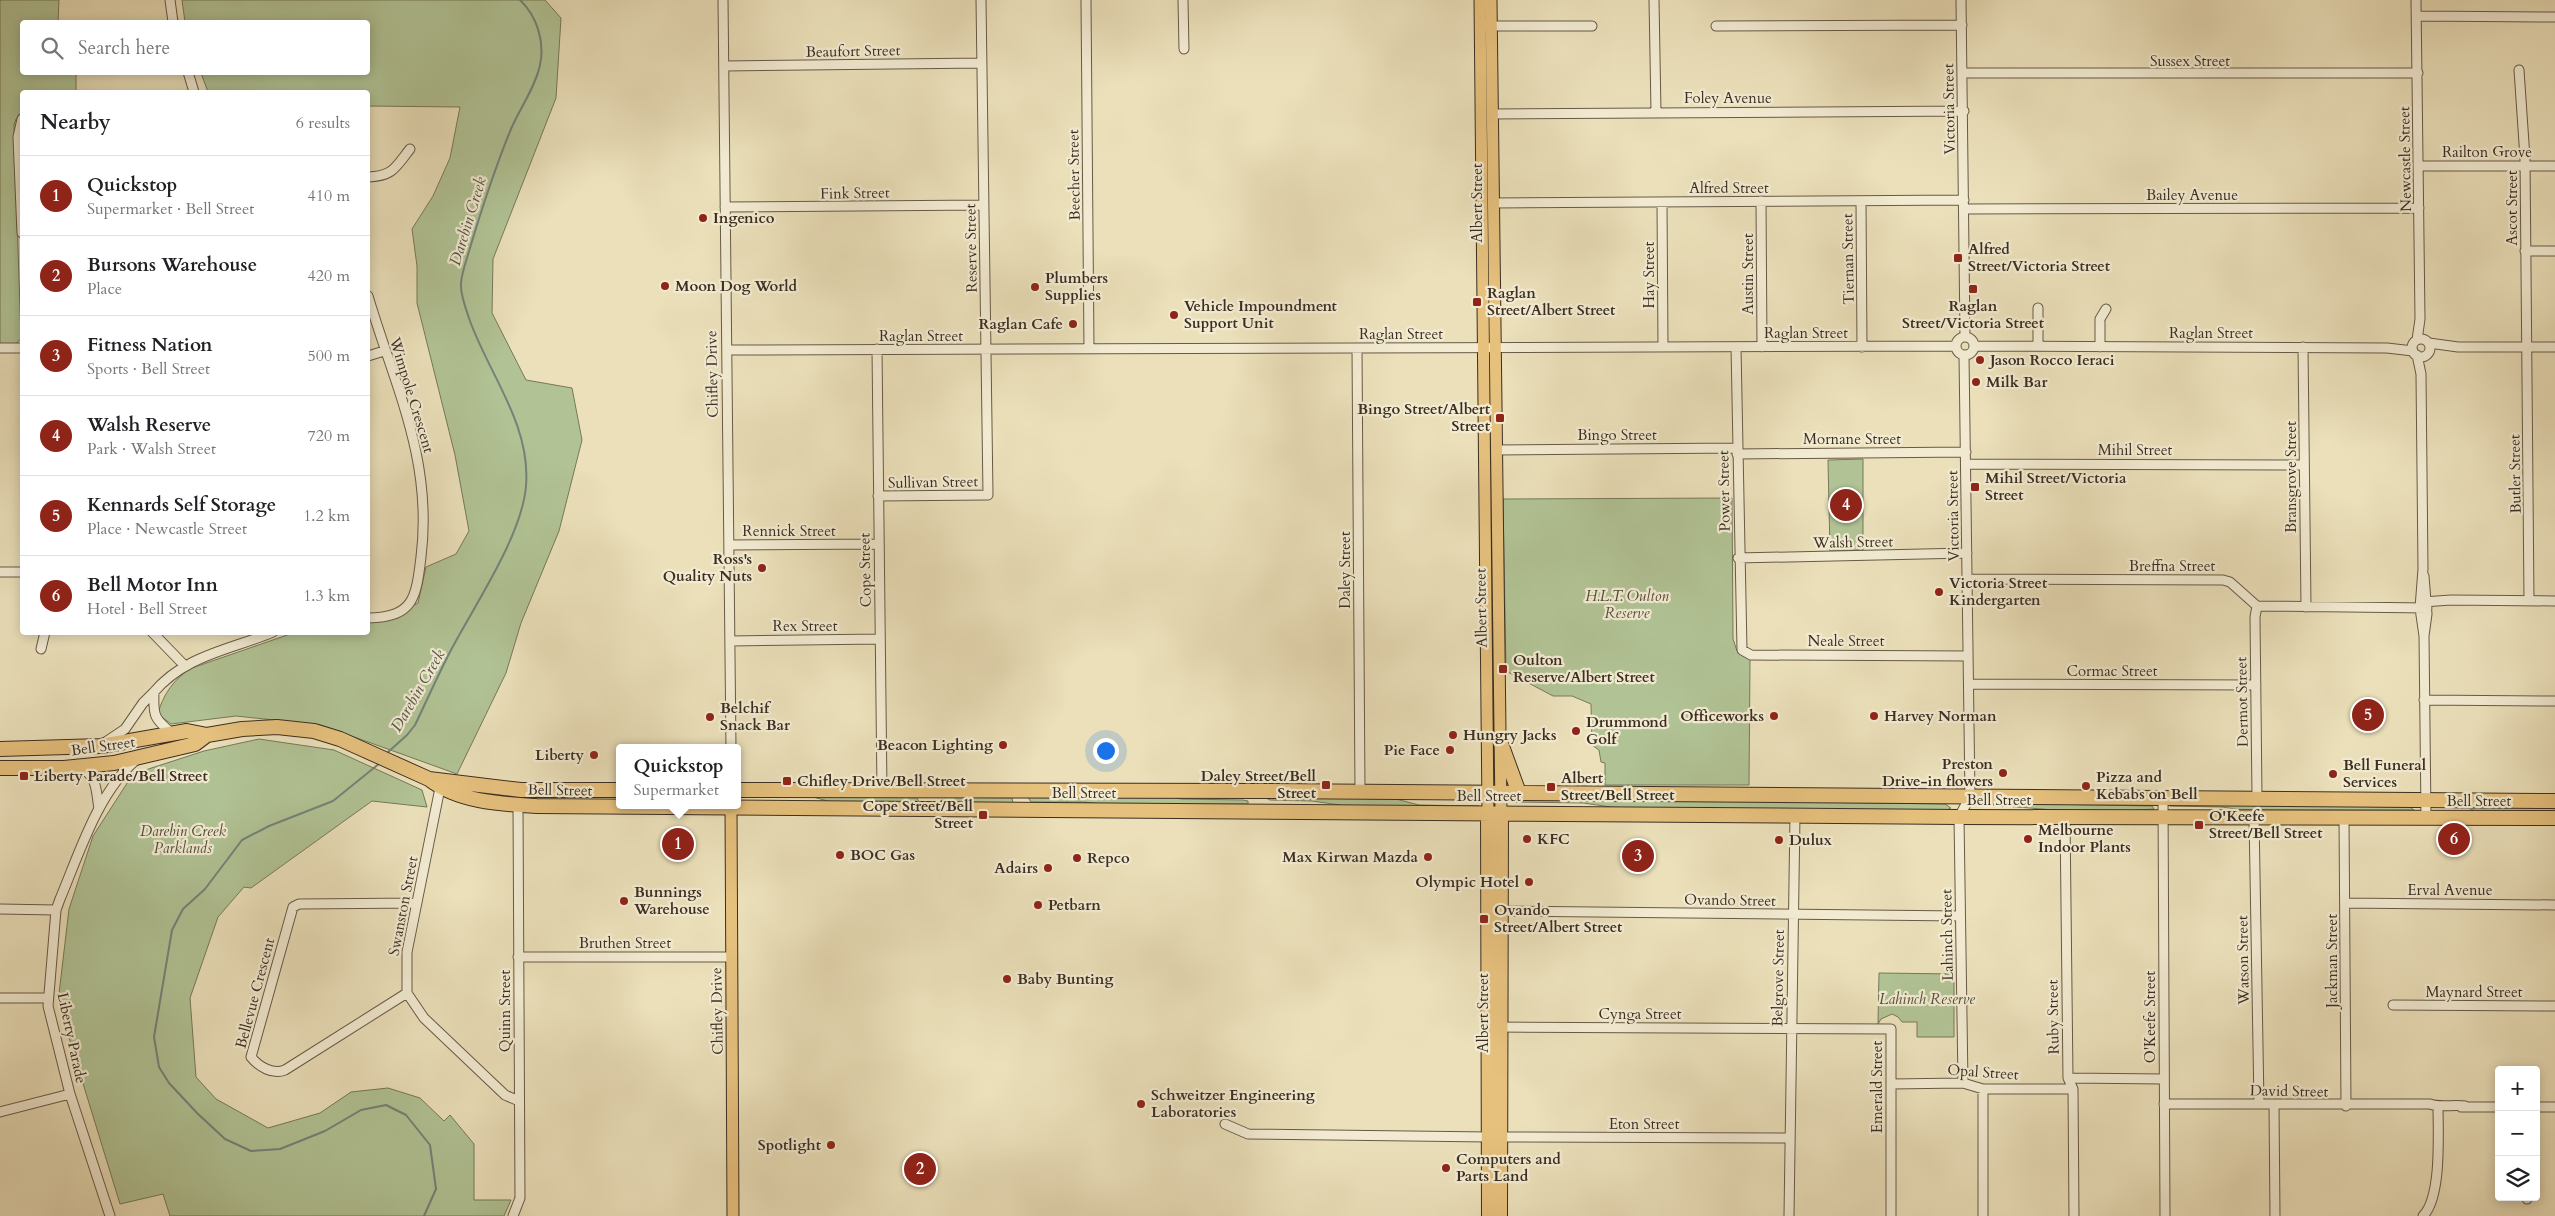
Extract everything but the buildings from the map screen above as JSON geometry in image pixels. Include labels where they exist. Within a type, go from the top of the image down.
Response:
[{"type":"highway","name":"Bell Street","points":[[0,749],[101,746],[188,731],[207,735],[242,729],[277,727],[314,731],[340,739],[429,779],[440,788],[466,796],[518,805],[616,805]]},
{"type":"highway","name":"Bell Street","points":[[0,768],[79,767],[137,759],[194,744],[207,735]]},
{"type":"highway","points":[[1499,738],[1519,793]]},
{"type":"highway","points":[[21,768],[22,748]]},
{"type":"highway","name":"Bell Street","points":[[429,779],[521,790],[616,790]]},
{"type":"highway","name":"Bell Street","points":[[741,790],[1590,793],[2555,801]]},
{"type":"highway","points":[[929,791],[929,809]]},
{"type":"highway","points":[[1021,791],[1021,809]]},
{"type":"highway","points":[[1258,791],[1260,810]]},
{"type":"highway","points":[[1590,793],[1617,813]]},
{"type":"highway","name":"Bell Street","points":[[741,806],[1959,817],[2555,818]]},
{"type":"highway","name":"Albert Street","points":[[1494,812],[1494,1137],[1495,1194],[1500,1216]]},
{"type":"highway","name":"Albert Street","points":[[1494,893],[1499,911],[1494,1027]]},
{"type":"highway","name":"Albert Street","points":[[1489,1216],[1495,1194]]},
{"type":"main road","name":"Albert Street","points":[[1480,0],[1486,26],[1493,114],[1494,203],[1490,348]]},
{"type":"main road","name":"Albert Street","points":[[1491,0],[1486,26],[1494,812]]},
{"type":"main road","name":"Albert Street","points":[[1491,424],[1496,450],[1491,485]]},
{"type":"main road","name":"Albert Street","points":[[1493,711],[1499,738],[1494,793]]},
{"type":"main road","name":"Chifley Drive","points":[[731,809],[733,1216]]},
{"type":"street","points":[[170,0],[173,20]]},
{"type":"street","name":"Chifley Drive","points":[[723,0],[731,744]]},
{"type":"street","name":"Reserve Street","points":[[981,0],[988,495]]},
{"type":"street","name":"Beecher Street","points":[[1086,0],[1089,349]]},
{"type":"street","points":[[1183,0],[1184,49]]},
{"type":"street","points":[[1654,0],[1656,112]]},
{"type":"street","name":"Victoria Street","points":[[1961,0],[1966,337]]},
{"type":"street","name":"Newcastle Street","points":[[2416,0],[2426,817]]},
{"type":"street","points":[[2417,16],[2555,17]]},
{"type":"street","points":[[1716,26],[1962,25]]},
{"type":"street","points":[[1486,26],[1592,26]]},
{"type":"street","name":"Beaufort Street","points":[[724,66],[982,63]]},
{"type":"street","name":"Ascot Street","points":[[2519,70],[2525,166],[2527,347]]},
{"type":"street","name":"Sussex Street","points":[[1962,73],[2418,73]]},
{"type":"street","points":[[189,75],[193,90]]},
{"type":"street","name":"Foley Avenue","points":[[1493,114],[1964,111]]},
{"type":"street","points":[[20,128],[18,138],[20,186]]},
{"type":"street","points":[[370,177],[381,177],[392,173],[410,149]]},
{"type":"street","name":"Railton Grove","points":[[2419,166],[2555,166]]},
{"type":"street","name":"Austin Street","points":[[1761,201],[1762,347]]},
{"type":"street","name":"Alfred Street","points":[[1494,203],[1861,201],[1964,205]]},
{"type":"street","name":"Tiernan Street","points":[[1861,201],[1862,347]]},
{"type":"street","name":"Hay Street","points":[[1662,202],[1663,348]]},
{"type":"street","name":"Fink Street","points":[[725,208],[984,205]]},
{"type":"street","name":"Bailey Avenue","points":[[1964,205],[2420,208]]},
{"type":"street","points":[[2525,251],[2555,251]]},
{"type":"street","name":"Wimpole Crescent","points":[[370,303],[384,350],[411,427],[421,471],[425,525],[417,586],[412,601],[400,612],[388,618],[370,618]]},
{"type":"street","points":[[2038,308],[2038,346]]},
{"type":"street","points":[[2100,347],[2100,319],[2106,308]]},
{"type":"street","points":[[1966,337],[1972,341],[1974,346],[1971,352],[1964,355],[1960,353],[1956,346],[1960,338],[1966,337]]},
{"type":"street","name":"Raglan Street","points":[[727,350],[1956,346]]},
{"type":"street","name":"Raglan Street","points":[[1974,346],[2555,347]]},
{"type":"street","name":"Power Street","points":[[1736,347],[1740,634]]},
{"type":"street","name":"Bransgrove Street","points":[[2304,347],[2306,607]]},
{"type":"street","name":"Butler Street","points":[[2527,347],[2529,601]]},
{"type":"street","points":[[0,348],[20,348]]},
{"type":"street","name":"Daley Street","points":[[1357,348],[1360,792]]},
{"type":"street","points":[[370,355],[384,350]]},
{"type":"street","name":"Cope Street","points":[[877,350],[882,791]]},
{"type":"street","name":"Victoria Street","points":[[1964,355],[1970,797]]},
{"type":"street","name":"Bingo Street","points":[[1496,450],[1737,451]]},
{"type":"street","name":"Mornane Street","points":[[1737,451],[1966,452]]},
{"type":"street","name":"Mihil Street","points":[[1966,464],[2304,465]]},
{"type":"street","name":"Sullivan Street","points":[[878,496],[988,495]]},
{"type":"street","name":"Rennick Street","points":[[729,545],[879,544]]},
{"type":"street","name":"Walsh Street","points":[[1738,558],[1967,553]]},
{"type":"street","points":[[0,572],[20,572]]},
{"type":"street","name":"Breffna Street","points":[[1968,579],[2223,580],[2230,582],[2257,606]]},
{"type":"street","points":[[2257,606],[2306,607],[2451,600],[2555,601]]},
{"type":"street","name":"Dermot Street","points":[[2257,606],[2255,617],[2258,798]]},
{"type":"street","name":"Neale Street","points":[[1740,634],[1742,650],[1751,655],[1968,656]]},
{"type":"street","points":[[41,648],[44,635]]},
{"type":"street","points":[[155,635],[184,665]]},
{"type":"street","points":[[101,746],[125,729],[143,703],[164,681],[184,665],[198,658],[264,635]]},
{"type":"street","name":"Rex Street","points":[[730,641],[880,639]]},
{"type":"street","name":"Cormac Street","points":[[1969,684],[2256,685]]},
{"type":"street","points":[[153,693],[153,714],[160,724],[173,734]]},
{"type":"street","points":[[2424,700],[2555,700]]},
{"type":"street","name":"Liberty Parade","points":[[110,1216],[70,1094],[47,998],[56,910],[99,809],[119,776],[137,759]]},
{"type":"street","points":[[79,767],[89,772],[94,781],[99,809]]},
{"type":"street","name":"Swanston Street","points":[[407,993],[407,952],[440,788]]},
{"type":"street","points":[[1959,817],[1970,797]]},
{"type":"street","name":"O'Keefe Street","points":[[2162,798],[2165,1216]]},
{"type":"street","name":"Quinn Street","points":[[513,1216],[520,1198],[518,805]]},
{"type":"street","name":"Belgrove Street","points":[[1789,1216],[1789,1165],[1786,1138],[1789,1111],[1795,815]]},
{"type":"street","name":"Watson Street","points":[[2254,816],[2259,1104]]},
{"type":"street","name":"Lahinch Street","points":[[1959,817],[1963,1083]]},
{"type":"street","name":"Ruby Street","points":[[2065,817],[2068,1078],[2073,1089],[2074,1216]]},
{"type":"street","name":"Jackman Street","points":[[2344,817],[2346,1106]]},
{"type":"street","name":"Bellevue Crescent","points":[[407,993],[278,1073],[257,1065],[251,1057],[293,907],[299,904],[417,903]]},
{"type":"street","name":"Erval Avenue","points":[[2345,903],[2555,904]]},
{"type":"street","points":[[0,910],[56,910]]},
{"type":"street","name":"Ovando Street","points":[[1499,911],[1960,916]]},
{"type":"street","name":"Bruthen Street","points":[[518,957],[731,957]]},
{"type":"street","points":[[407,993],[424,1018],[505,1095],[519,1101]]},
{"type":"street","points":[[0,998],[47,998]]},
{"type":"street","name":"Maynard Street","points":[[2393,1005],[2555,1006]]},
{"type":"street","name":"Cynga Street","points":[[1494,1027],[1791,1028]]},
{"type":"street","name":"Emerald Street","points":[[1791,1028],[1891,1029],[1891,1216]]},
{"type":"street","points":[[2068,1078],[2164,1079]]},
{"type":"street","name":"Opal Street","points":[[1891,1084],[1963,1083],[1983,1089],[2073,1089]]},
{"type":"street","points":[[1982,1216],[1983,1089]]},
{"type":"street","points":[[0,1112],[70,1094]]},
{"type":"street","name":"David Street","points":[[2164,1104],[2346,1106],[2414,1106],[2430,1104],[2438,1108],[2453,1104],[2495,1107]]},
{"type":"street","points":[[2274,1105],[2274,1216]]},
{"type":"street","points":[[2540,1107],[2555,1107]]},
{"type":"street","points":[[2423,1216],[2429,1210],[2436,1190],[2438,1108]]},
{"type":"street","name":"Eton Street","points":[[1225,1124],[1248,1134],[1786,1138]]},
{"type":"green space","points":[[0,0],[59,0],[58,20],[20,20],[20,75],[76,75],[76,90],[20,90],[20,116],[16,119],[14,125],[20,340],[13,346],[0,346]]},
{"type":"green space","points":[[182,0],[545,0],[561,18],[556,98],[493,259],[492,313],[526,380],[572,388],[582,440],[559,531],[521,623],[506,673],[457,774],[321,725],[236,716],[171,724],[158,714],[170,688],[180,676],[192,668],[287,635],[370,635],[370,622],[388,620],[418,603],[426,567],[456,554],[469,531],[455,455],[417,303],[417,266],[412,229],[433,196],[450,158],[460,107],[370,106],[370,90],[207,90],[202,75],[370,75],[370,20],[185,20]]},
{"type":"green space","points":[[1863,459],[1863,550],[1830,551],[1828,460]]},
{"type":"green space","name":"H.L.T. Oulton Reserve","points":[[1732,498],[1733,639],[1737,651],[1750,658],[1749,785],[1605,785],[1605,763],[1601,762],[1599,750],[1592,745],[1591,704],[1572,696],[1553,696],[1506,671],[1503,499]]},
{"type":"green space","name":"Darebin Creek Parklands","points":[[259,739],[334,750],[422,790],[427,807],[372,801],[251,888],[244,887],[218,917],[190,998],[196,1077],[216,1099],[268,1128],[320,1113],[351,1092],[388,1088],[420,1098],[444,1121],[450,1115],[474,1144],[474,1200],[511,1200],[504,1216],[170,1216],[163,1194],[120,1204],[58,1002],[69,909],[93,836],[133,774],[204,751]]},
{"type":"green space","points":[[843,795],[917,798],[919,802],[835,803],[813,797],[741,797]]},
{"type":"green space","points":[[1027,796],[1167,796],[1181,799],[1243,800],[1248,801],[1248,804],[1108,805],[1084,802],[1031,802]]},
{"type":"green space","points":[[948,797],[1012,798],[1013,803],[937,803]]},
{"type":"green space","points":[[1264,797],[1396,799],[1419,805],[1479,806],[1347,806],[1312,801],[1270,800]]},
{"type":"green space","points":[[1515,798],[1945,804],[1951,808],[1945,811],[1625,809],[1583,803],[1516,802],[1513,800]]},
{"type":"green space","points":[[1980,804],[2152,806],[2154,809],[2091,813]]},
{"type":"green space","points":[[2174,804],[2410,807],[2414,810],[2242,810],[2222,807],[2170,806]]},
{"type":"green space","points":[[2437,807],[2555,807],[2555,813],[2480,813],[2468,808]]},
{"type":"green space","name":"Lahinch Reserve","points":[[1879,973],[1954,974],[1954,1037],[1917,1037],[1917,1022],[1902,1022],[1892,1014],[1881,1019],[1878,1024]]},
{"type":"waterway","name":"Darebin Creek","points":[[387,753],[415,725],[451,650],[507,548],[523,506],[526,486],[526,464],[516,421],[478,341],[461,292],[465,265],[494,173],[511,129],[531,90],[540,65],[541,47],[538,30],[531,14],[520,0]]},
{"type":"waterway","name":"Darebin Creek","points":[[380,763],[333,801],[269,826],[242,840],[205,889],[183,909],[172,930],[154,1037],[159,1067],[169,1083],[225,1139],[251,1151],[280,1149],[325,1131],[361,1110],[386,1105],[406,1115],[430,1145],[436,1189],[424,1216]]},
{"type":"place","name":"Ingenico","points":[[703,218]]},
{"type":"place","name":"Alfred Street/Victoria Street","points":[[1958,258]]},
{"type":"place","name":"Moon Dog World","points":[[665,286]]},
{"type":"place","name":"Plumbers Supplies","points":[[1035,287]]},
{"type":"place","name":"Raglan Street/Victoria Street","points":[[1973,289]]},
{"type":"place","name":"Raglan Street/Albert Street","points":[[1477,302]]},
{"type":"place","name":"Vehicle Impoundment Support Unit","points":[[1174,315]]},
{"type":"place","name":"Raglan Cafe","points":[[1073,324]]},
{"type":"place","name":"Jason Rocco Ieraci","points":[[1980,360]]},
{"type":"place","name":"Milk Bar","points":[[1976,382]]},
{"type":"place","name":"Bingo Street/Albert Street","points":[[1500,418]]},
{"type":"place","name":"Mihil Street/Victoria Street","points":[[1975,487]]},
{"type":"place","name":"Walsh Reserve","points":[[1846,505]]},
{"type":"place","name":"Ross's Quality Nuts","points":[[762,568]]},
{"type":"place","name":"Victoria Street Kindergarten","points":[[1939,592]]},
{"type":"place","name":"Oulton Reserve/Albert Street","points":[[1503,669]]},
{"type":"place","name":"Kennards Self Storage","points":[[2368,715]]},
{"type":"place","name":"Officeworks","points":[[1774,716]]},
{"type":"place","name":"Harvey Norman","points":[[1874,716]]},
{"type":"place","name":"Belchif Snack Bar","points":[[710,717]]},
{"type":"place","name":"Drummond Golf","points":[[1576,731]]},
{"type":"place","name":"Hungry Jacks","points":[[1453,735]]},
{"type":"place","name":"Beacon Lighting","points":[[1003,745]]},
{"type":"place","name":"Pie Face","points":[[1450,750]]},
{"type":"place","name":"Liberty","points":[[594,755]]},
{"type":"place","name":"Preston Drive-in flowers","points":[[2003,773]]},
{"type":"place","name":"Bell Funeral Services","points":[[2333,774]]},
{"type":"place","name":"Liberty Parade/Bell Street","points":[[24,776]]},
{"type":"place","name":"Chifley Drive/Bell Street","points":[[787,781]]},
{"type":"place","name":"Daley Street/Bell Street","points":[[1326,785]]},
{"type":"place","name":"Pizza and Kebabs on Bell","points":[[2086,786]]},
{"type":"place","name":"Albert Street/Bell Street","points":[[1551,787]]},
{"type":"place","name":"Cope Street/Bell Street","points":[[983,815]]},
{"type":"place","name":"O'Keefe Street/Bell Street","points":[[2199,825]]},
{"type":"place","name":"KFC","points":[[1527,839]]},
{"type":"place","name":"Melbourne Indoor Plants","points":[[2028,839]]},
{"type":"place","name":"Bell Motor Inn","points":[[2454,839]]},
{"type":"place","name":"Dulux","points":[[1779,840]]},
{"type":"place","name":"Quickstop","points":[[678,844]]},
{"type":"place","name":"BOC Gas","points":[[840,855]]},
{"type":"place","name":"Fitness Nation","points":[[1638,856]]},
{"type":"place","name":"Max Kirwan Mazda","points":[[1428,857]]},
{"type":"place","name":"Repco","points":[[1077,858]]},
{"type":"place","name":"Adairs","points":[[1048,868]]},
{"type":"place","name":"Olympic Hotel","points":[[1529,882]]},
{"type":"place","name":"Bunnings Warehouse","points":[[624,901]]},
{"type":"place","name":"Petbarn","points":[[1038,905]]},
{"type":"place","name":"Ovando Street/Albert Street","points":[[1484,919]]},
{"type":"place","name":"Baby Bunting","points":[[1007,979]]},
{"type":"place","name":"Schweitzer Engineering Laboratories","points":[[1141,1104]]},
{"type":"place","name":"Spotlight","points":[[831,1145]]},
{"type":"place","name":"Computers and Parts Land","points":[[1446,1168]]},
{"type":"place","name":"Bursons Warehouse","points":[[920,1169]]}]
